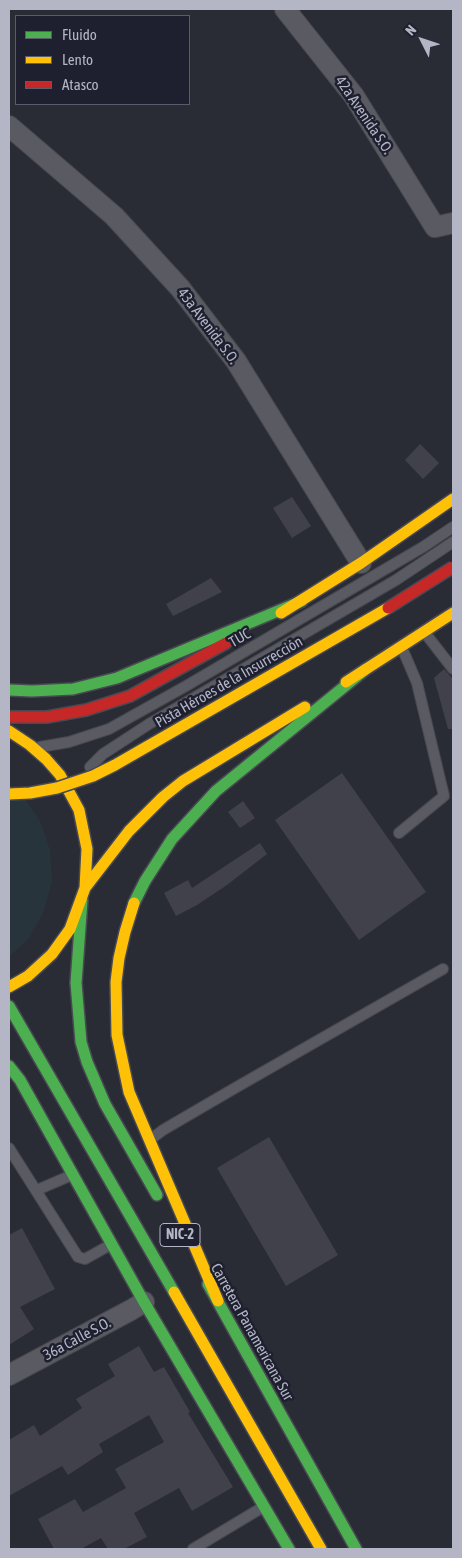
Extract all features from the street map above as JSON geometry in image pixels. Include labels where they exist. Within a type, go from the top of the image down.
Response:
[{"type":"main road","points":[[9,717],[47,717],[86,710],[130,696],[302,601],[361,563],[453,499]]},
{"type":"main road","name":"Pista Héroes de la Insurrección","points":[[9,794],[56,788],[93,776],[115,765],[400,601],[453,567]]},
{"type":"main road","points":[[9,690],[73,689],[118,678],[302,601]]},
{"type":"main road","points":[[83,894],[129,831],[163,797],[183,781],[402,647],[453,613]]},
{"type":"main road","points":[[218,1301],[129,1092],[117,1035],[116,982],[125,932],[133,906],[172,839],[210,797],[366,669]]},
{"type":"main road","name":"NIC-2","points":[[9,732],[30,745],[60,774],[79,810],[87,848],[76,983],[81,1042],[87,1062],[105,1104],[161,1202]]},
{"type":"main road","name":"NIC-2","points":[[9,987],[28,976],[52,954],[70,929],[83,894]]},
{"type":"main road","name":"NIC-2","points":[[9,1006],[321,1549]]},
{"type":"main road","points":[[9,1066],[20,1080],[144,1302],[288,1549]]},
{"type":"main road","name":"Carretera Panamericana Sur","points":[[170,1218],[356,1549]]},
{"type":"street","name":"42a Avenida S.O.","points":[[285,9],[354,96],[444,225]]},
{"type":"street","name":"43a Avenida S.O.","points":[[9,126],[114,216],[180,288],[236,361],[361,563]]},
{"type":"street","name":"36a Calle S.O.","points":[[9,1375],[144,1302]]},
{"type":"lane","name":"TUC","points":[[30,745],[41,747],[69,742],[109,729],[228,662],[423,547],[453,527]]},
{"type":"lane","name":"TUC","points":[[79,810],[79,785],[85,772],[102,754],[149,724],[396,580],[453,542]]},
{"type":"lane","points":[[424,632],[453,669]]},
{"type":"lane","points":[[399,833],[444,796],[417,683],[402,647]]},
{"type":"lane","points":[[132,1153],[163,1130],[443,969]]},
{"type":"lane","points":[[9,1148],[12,1160],[37,1190],[78,1257],[85,1258],[111,1244]]},
{"type":"lane","points":[[37,1190],[73,1175]]},
{"type":"lane","points":[[193,1549],[264,1506]]},
{"type":"shaded area","points":[[9,784],[23,796],[40,821],[50,850],[52,881],[44,911],[29,938],[9,957]]},
{"type":"building","points":[[420,444],[439,463],[423,479],[405,460]]},
{"type":"building","points":[[292,497],[311,526],[292,538],[273,508]]},
{"type":"building","points":[[211,578],[222,592],[173,616],[166,604]]},
{"type":"building","points":[[444,669],[453,679],[453,729],[448,729],[434,678]]},
{"type":"building","points":[[342,773],[426,892],[359,940],[275,820]]},
{"type":"building","points":[[243,801],[255,818],[240,828],[228,812]]},
{"type":"building","points":[[260,843],[267,854],[227,885],[197,905],[176,916],[164,893],[188,880],[192,888]]},
{"type":"building","points":[[269,1137],[338,1255],[286,1286],[217,1168]]},
{"type":"building","points":[[22,1228],[55,1289],[20,1307],[34,1329],[9,1345],[9,1235]]},
{"type":"building","points":[[139,1346],[154,1372],[164,1367],[190,1412],[188,1413],[233,1487],[192,1511],[179,1488],[134,1513],[147,1537],[124,1549],[108,1549],[101,1538],[81,1549],[54,1549],[38,1519],[75,1499],[83,1512],[126,1488],[115,1469],[164,1442],[149,1415],[99,1444],[103,1452],[68,1475],[62,1466],[9,1496],[9,1440],[34,1425],[40,1436],[82,1408],[76,1399],[115,1376],[108,1364]]},
{"type":"traffic: fast","points":[[9,690],[73,689],[117,678],[302,601]]},
{"type":"traffic: fast","points":[[134,903],[145,881],[172,839],[216,791],[366,669]]},
{"type":"traffic: fast","points":[[82,900],[76,983],[81,1042],[87,1062],[105,1104],[157,1195]]},
{"type":"traffic: fast","points":[[9,1006],[174,1292]]},
{"type":"traffic: fast","points":[[9,1066],[20,1080],[144,1302],[289,1549]]},
{"type":"traffic: fast","points":[[208,1284],[356,1549]]},
{"type":"traffic: slow","points":[[281,613],[361,563],[453,499]]},
{"type":"traffic: slow","points":[[9,794],[30,793],[57,788],[93,776],[388,608]]},
{"type":"traffic: slow","points":[[346,682],[453,613]]},
{"type":"traffic: slow","points":[[85,888],[129,831],[163,797],[183,781],[305,707]]},
{"type":"traffic: slow","points":[[9,731],[30,745],[60,775],[79,810],[87,849],[85,888],[70,929],[52,954],[28,976],[9,987]]},
{"type":"traffic: slow","points":[[134,903],[119,958],[116,982],[117,1035],[129,1092],[218,1301]]},
{"type":"traffic: slow","points":[[174,1292],[321,1549]]},
{"type":"traffic: jam","points":[[388,608],[453,567]]},
{"type":"traffic: jam","points":[[9,717],[47,717],[86,710],[130,696],[226,643]]}]
